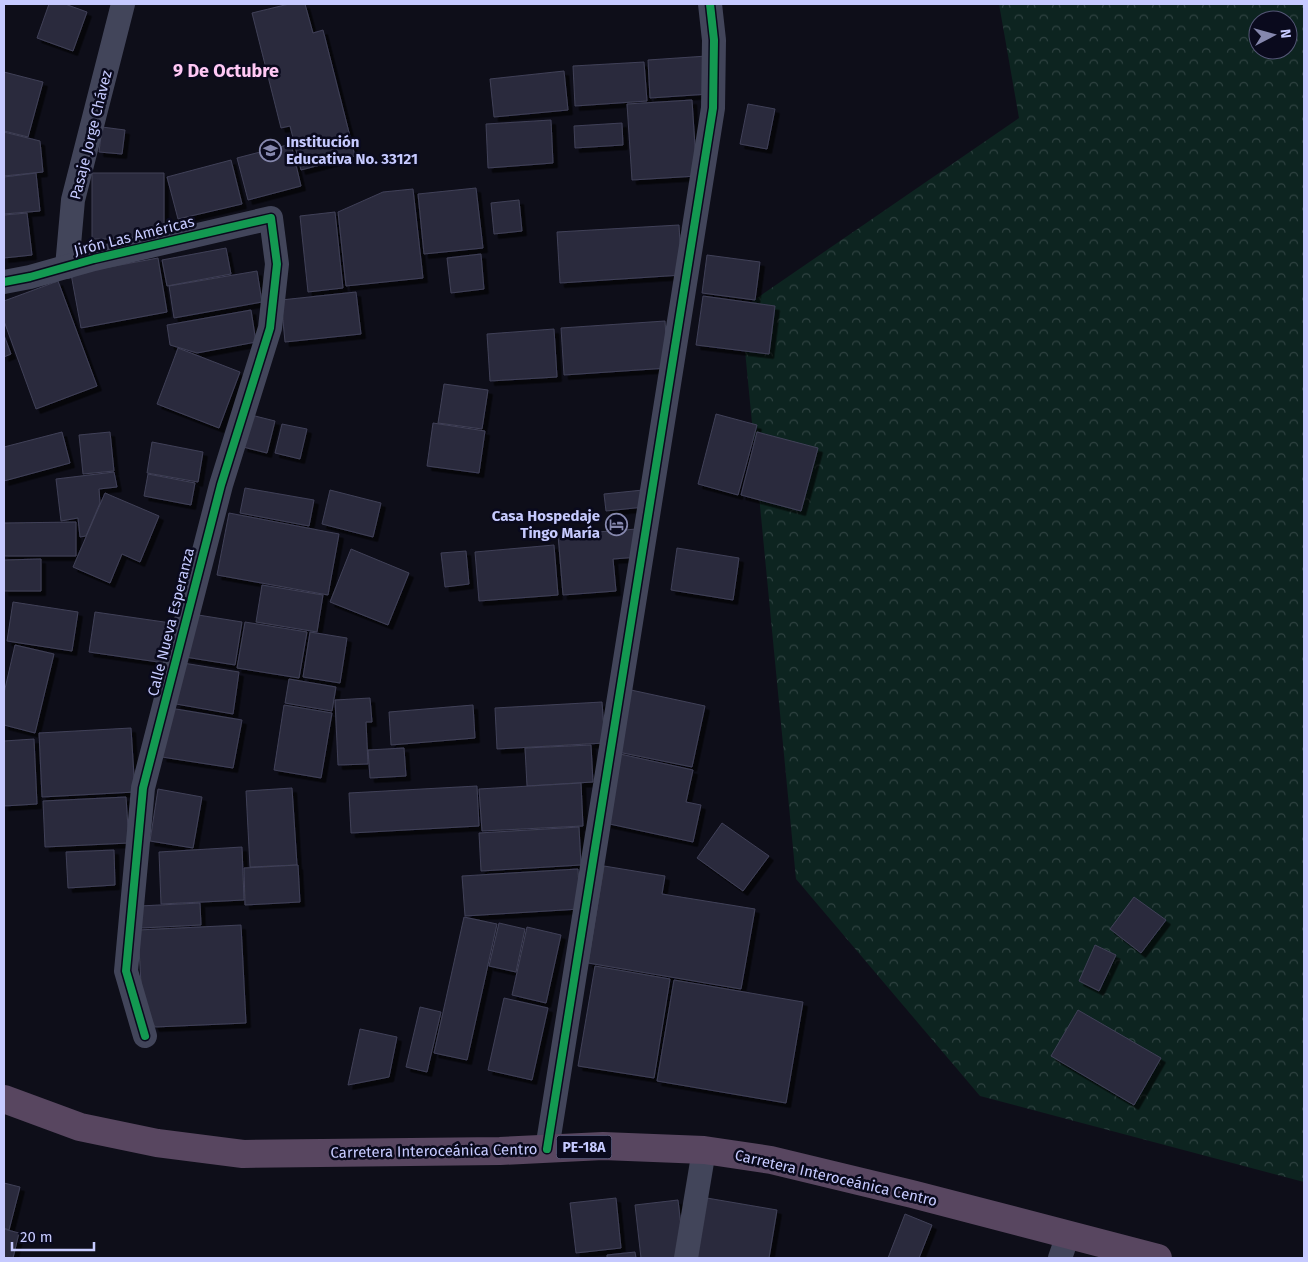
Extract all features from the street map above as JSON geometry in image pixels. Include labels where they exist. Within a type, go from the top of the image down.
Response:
[{"type":"highway","name":"Carretera Interoceánica Centro","points":[[4,1099],[80,1127],[157,1143],[243,1154],[500,1151],[603,1146],[704,1150],[771,1160],[912,1194],[1064,1246],[1158,1258]]},
{"type":"street","name":"Pasaje Jorge Chávez","points":[[67,267],[73,200],[124,4]]},
{"type":"street","points":[[547,1149],[713,108],[714,40],[710,4]]},
{"type":"street","name":"Jirón Las Américas","points":[[4,282],[271,218]]},
{"type":"street","name":"Calle Nueva Esperanza","points":[[145,1036],[126,970],[143,788],[221,486],[270,328],[277,264],[271,218]]},
{"type":"street","points":[[686,1258],[704,1150]]},
{"type":"green space","points":[[999,4],[1304,4],[1304,1182],[980,1096],[796,879],[741,309],[1019,118]]},
{"type":"building","points":[[49,4],[65,4],[87,12],[73,51],[37,38]]},
{"type":"building","points":[[289,4],[305,4],[313,33],[323,30],[355,156],[301,170],[290,126],[281,128],[252,13]]},
{"type":"building","points":[[707,56],[709,94],[650,98],[648,60]]},
{"type":"building","points":[[644,62],[647,101],[575,106],[573,66]]},
{"type":"building","points":[[564,71],[568,110],[494,117],[490,79]]},
{"type":"building","points":[[4,72],[43,82],[28,137],[4,131]]},
{"type":"building","points":[[692,100],[697,176],[632,180],[627,104]]},
{"type":"building","points":[[748,104],[775,109],[767,149],[740,144]]},
{"type":"building","points":[[551,120],[553,163],[488,168],[486,124]]},
{"type":"building","points":[[622,123],[623,145],[575,148],[574,126]]},
{"type":"building","points":[[102,127],[125,130],[122,154],[99,152]]},
{"type":"building","points":[[4,132],[40,141],[43,172],[4,176]]},
{"type":"building","points":[[291,144],[301,186],[248,200],[237,158]]},
{"type":"building","points":[[231,160],[242,204],[178,219],[167,177]]},
{"type":"building","points":[[36,173],[40,211],[4,214],[4,177]]},
{"type":"building","points":[[92,173],[164,173],[164,226],[128,239],[92,239]]},
{"type":"building","points":[[476,188],[483,248],[424,254],[418,194]]},
{"type":"building","points":[[413,189],[423,278],[346,286],[338,212],[383,192]]},
{"type":"building","points":[[519,200],[522,231],[494,234],[491,203]]},
{"type":"building","points":[[335,212],[343,288],[308,292],[300,216]]},
{"type":"building","points":[[27,213],[32,255],[4,258],[4,215]]},
{"type":"building","points":[[679,225],[682,275],[560,283],[557,232]]},
{"type":"building","points":[[226,248],[231,274],[167,286],[162,260]]},
{"type":"building","points":[[481,254],[484,289],[451,293],[447,258]]},
{"type":"building","points":[[707,255],[760,262],[755,300],[702,293]]},
{"type":"building","points":[[158,258],[167,312],[81,328],[71,274]]},
{"type":"building","points":[[257,271],[262,302],[174,318],[169,286]]},
{"type":"building","points":[[58,281],[97,386],[36,409],[4,321],[4,301]]},
{"type":"building","points":[[356,292],[361,334],[285,342],[281,300]]},
{"type":"building","points":[[703,296],[775,306],[769,354],[696,345]]},
{"type":"building","points":[[251,310],[256,342],[197,353],[170,345],[167,325]]},
{"type":"building","points":[[665,321],[668,368],[564,375],[561,328]]},
{"type":"building","points":[[554,329],[557,377],[490,381],[487,334]]},
{"type":"building","points":[[4,335],[11,354],[4,357]]},
{"type":"building","points":[[178,348],[240,372],[219,428],[157,404]]},
{"type":"building","points":[[444,384],[488,390],[482,429],[438,423]]},
{"type":"building","points":[[716,414],[757,425],[738,495],[698,484]]},
{"type":"building","points":[[251,415],[275,421],[267,453],[243,447]]},
{"type":"building","points":[[433,423],[485,431],[479,473],[427,466]]},
{"type":"building","points":[[282,424],[307,429],[300,459],[275,453]]},
{"type":"building","points":[[62,432],[70,463],[4,481],[4,447]]},
{"type":"building","points":[[110,432],[114,471],[83,474],[79,435]]},
{"type":"building","points":[[757,432],[818,448],[801,511],[741,495]]},
{"type":"building","points":[[152,442],[203,452],[198,482],[147,473]]},
{"type":"building","points":[[114,472],[117,487],[99,489],[100,503],[86,536],[80,537],[78,518],[61,521],[56,479]]},
{"type":"building","points":[[148,474],[195,483],[191,505],[144,496]]},
{"type":"building","points":[[245,488],[314,500],[309,526],[240,513]]},
{"type":"building","points":[[330,490],[381,503],[373,537],[322,524]]},
{"type":"building","points":[[643,490],[644,507],[606,511],[604,494]]},
{"type":"building","points":[[105,493],[159,516],[140,562],[122,554],[110,583],[73,567]]},
{"type":"building","points":[[229,513],[339,534],[328,595],[217,575]]},
{"type":"building","points":[[76,522],[76,556],[4,556],[4,523]]},
{"type":"building","points":[[637,529],[639,557],[613,559],[616,591],[563,595],[558,535]]},
{"type":"building","points":[[554,545],[558,595],[479,601],[475,552]]},
{"type":"building","points":[[677,548],[739,558],[733,600],[671,590]]},
{"type":"building","points":[[351,549],[409,573],[388,625],[330,602]]},
{"type":"building","points":[[466,551],[469,584],[445,587],[441,553]]},
{"type":"building","points":[[41,559],[41,591],[4,591],[4,560]]},
{"type":"building","points":[[262,585],[323,595],[317,632],[256,622]]},
{"type":"building","points":[[13,602],[78,612],[72,651],[7,641]]},
{"type":"building","points":[[95,612],[171,623],[165,663],[89,652]]},
{"type":"building","points":[[192,614],[242,622],[235,665],[185,657]]},
{"type":"building","points":[[245,622],[307,632],[299,678],[237,668]]},
{"type":"building","points":[[310,632],[347,638],[340,683],[303,677]]},
{"type":"building","points":[[15,645],[54,654],[35,733],[4,725],[4,693]]},
{"type":"building","points":[[183,663],[239,672],[233,714],[176,704]]},
{"type":"building","points":[[289,679],[336,687],[332,711],[285,703]]},
{"type":"building","points":[[631,690],[705,706],[692,767],[618,752]]},
{"type":"building","points":[[370,698],[372,722],[366,722],[368,764],[338,765],[335,700]]},
{"type":"building","points":[[602,702],[605,743],[497,749],[495,708]]},
{"type":"building","points":[[284,705],[332,713],[321,778],[274,770]]},
{"type":"building","points":[[473,705],[475,738],[391,745],[389,712]]},
{"type":"building","points":[[170,708],[242,720],[233,768],[162,757]]},
{"type":"building","points":[[131,728],[135,792],[42,797],[39,733]]},
{"type":"building","points":[[34,739],[37,804],[4,806],[4,741]]},
{"type":"building","points":[[591,745],[593,782],[527,786],[525,748]]},
{"type":"building","points":[[404,748],[406,776],[370,778],[368,750]]},
{"type":"building","points":[[620,754],[693,770],[686,802],[701,805],[693,842],[605,823]]},
{"type":"building","points":[[581,783],[583,826],[482,831],[479,789]]},
{"type":"building","points":[[477,786],[479,826],[351,833],[349,793]]},
{"type":"building","points":[[292,788],[297,865],[250,867],[246,791]]},
{"type":"building","points":[[158,789],[202,797],[193,848],[150,841]]},
{"type":"building","points":[[126,797],[129,843],[45,847],[43,801]]},
{"type":"building","points":[[722,823],[769,856],[743,891],[697,858]]},
{"type":"building","points":[[579,827],[581,865],[481,871],[479,833]]},
{"type":"building","points":[[242,847],[244,900],[161,904],[159,852]]},
{"type":"building","points":[[114,850],[115,885],[68,888],[66,852]]},
{"type":"building","points":[[298,865],[300,902],[245,905],[244,868]]},
{"type":"building","points":[[604,866],[665,876],[662,894],[755,909],[741,989],[588,963]]},
{"type":"building","points":[[578,869],[580,909],[465,916],[462,876]]},
{"type":"building","points":[[1134,897],[1166,920],[1141,953],[1110,929]]},
{"type":"building","points":[[200,903],[201,925],[141,928],[139,906]]},
{"type":"building","points":[[464,917],[497,924],[467,1060],[434,1053]]},
{"type":"building","points":[[499,923],[525,929],[516,972],[489,966]]},
{"type":"building","points":[[241,925],[246,1023],[155,1027],[142,1002],[138,930]]},
{"type":"building","points":[[527,927],[561,935],[546,1003],[512,995]]},
{"type":"building","points":[[1095,945],[1116,955],[1099,991],[1079,981]]},
{"type":"building","points":[[595,966],[670,979],[654,1078],[578,1066]]},
{"type":"building","points":[[674,980],[803,1002],[786,1103],[657,1081]]},
{"type":"building","points":[[504,998],[548,1008],[532,1080],[488,1070]]},
{"type":"building","points":[[420,1007],[441,1012],[427,1072],[406,1067]]},
{"type":"building","points":[[1078,1010],[1161,1058],[1134,1105],[1051,1056]]},
{"type":"building","points":[[360,1029],[397,1037],[389,1077],[348,1085]]},
{"type":"building","points":[[4,1183],[20,1187],[9,1230],[4,1228]]},
{"type":"building","points":[[701,1197],[777,1210],[769,1258],[691,1258]]},
{"type":"building","points":[[616,1198],[621,1248],[576,1253],[570,1203]]},
{"type":"building","points":[[678,1200],[681,1226],[676,1258],[641,1258],[635,1205]]},
{"type":"building","points":[[905,1214],[932,1225],[919,1258],[888,1258]]},
{"type":"building","points":[[4,1229],[19,1233],[13,1258],[4,1258]]},
{"type":"building","points":[[635,1252],[636,1258],[607,1258],[607,1255]]},
{"type":"cycle path","points":[[547,1149],[713,108],[714,40],[710,4]]},
{"type":"cycle path","points":[[4,282],[271,218],[277,264],[270,328],[221,485],[143,788],[126,971],[145,1036]]},
{"type":"place","name":"Institución Educativa No. 33121","points":[[270,151]]},
{"type":"place","name":"Casa Hospedaje Tingo María","points":[[616,525]]},
{"type":"district","name":"9 De Octubre","points":[[226,71]]}]
